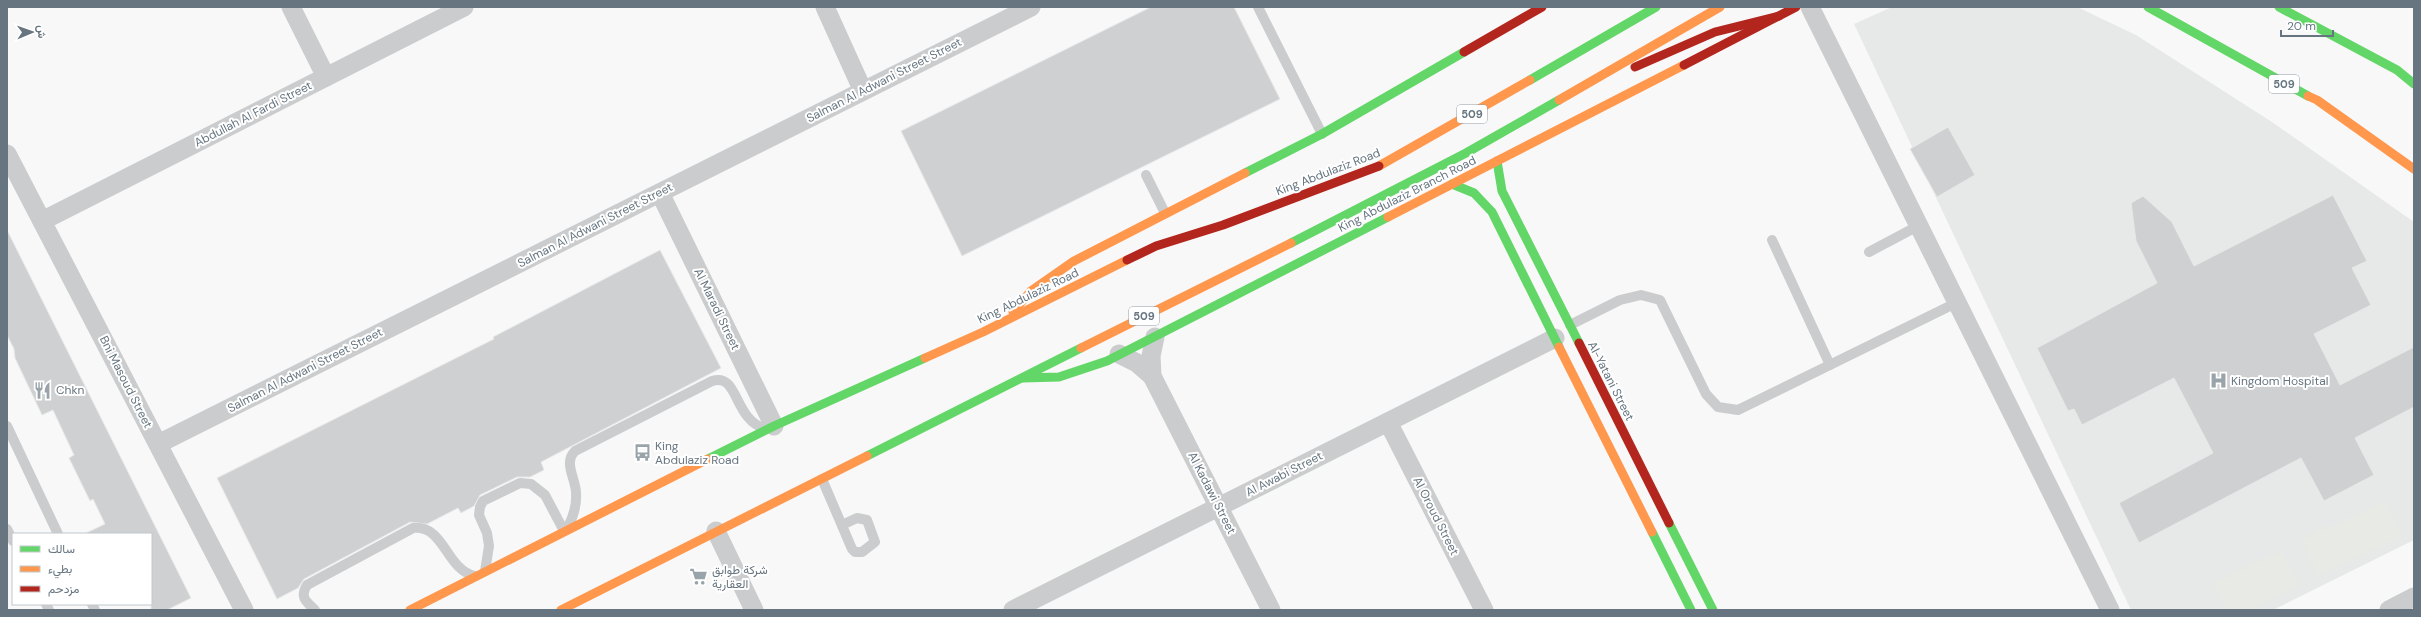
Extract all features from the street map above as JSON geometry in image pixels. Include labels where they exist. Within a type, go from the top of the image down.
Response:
[{"type":"main road","points":[[1006,320],[1031,291],[1074,261],[1165,213],[1322,134],[1542,7]]},
{"type":"main road","name":"King Abdulaziz Road","points":[[410,610],[771,428],[1006,320],[1156,246],[1222,225],[1384,165],[1656,7]]},
{"type":"main road","name":"509","points":[[561,610],[1172,302],[1363,208],[1466,153],[1596,76],[1720,7]]},
{"type":"main road","name":"King Abdulaziz Branch Road","points":[[1023,378],[1038,380],[1069,376],[1119,354],[1796,7]]},
{"type":"main road","name":"509","points":[[2148,7],[2292,89],[2317,100],[2414,169]]},
{"type":"main road","points":[[2279,7],[2397,70],[2414,84]]},
{"type":"main road","points":[[1596,76],[1658,59],[1715,32],[1779,16]]},
{"type":"main road","name":"Al-Yatani Street","points":[[1497,161],[1502,191],[1713,610]]},
{"type":"main road","points":[[1452,184],[1474,193],[1492,212],[1691,610]]},
{"type":"street","points":[[291,7],[326,77]]},
{"type":"street","name":"Abdullah Al Fardi Street","points":[[42,221],[464,7]]},
{"type":"street","points":[[824,7],[863,91]]},
{"type":"street","name":"Salman Al Adwani Street Street","points":[[158,444],[1031,7]]},
{"type":"street","points":[[1810,7],[2110,610]]},
{"type":"street","name":"Bni Masoud Street","points":[[7,154],[244,610]]},
{"type":"street","name":"Al Maradi Street","points":[[660,193],[771,428]]},
{"type":"street","name":"Al Kadawi Street","points":[[1152,376],[1151,356],[1154,337]]},
{"type":"street","name":"Al Awabi Street","points":[[1013,610],[1046,603],[1219,507],[1555,338]]},
{"type":"street","name":"Al Kadawi Street","points":[[1119,354],[1137,363],[1152,376],[1271,610]]},
{"type":"street","name":"Al Oroud Street","points":[[1388,422],[1484,610]]},
{"type":"street","points":[[716,532],[754,610]]},
{"type":"street","points":[[2389,610],[2414,597]]},
{"type":"lane","points":[[1258,7],[1322,134]]},
{"type":"lane","points":[[1146,175],[1165,213]]},
{"type":"lane","points":[[1869,252],[1918,226]]},
{"type":"lane","points":[[1772,240],[1830,365]]},
{"type":"lane","points":[[1570,325],[1620,300],[1641,295],[1660,300],[1706,394],[1718,407],[1738,410],[1956,303]]},
{"type":"lane","points":[[565,531],[576,502],[576,492],[570,461],[575,451],[712,381],[721,379],[728,382],[748,420],[771,428]]},
{"type":"lane","points":[[7,426],[58,533]]},
{"type":"lane","points":[[822,479],[842,525]]},
{"type":"lane","points":[[316,610],[304,599],[304,590],[307,585],[413,528],[421,527],[432,532],[454,564],[468,574],[481,574],[489,546],[487,533],[480,515],[480,507],[483,501],[520,483],[531,484],[545,495],[565,531]]},
{"type":"lane","points":[[7,529],[12,539]]},
{"type":"shaded area","name":"Kingdom Hospital","points":[[1892,7],[2077,7],[2136,35],[2272,122],[2414,222],[2414,540],[2273,610],[2131,610],[1854,24]]},
{"type":"shaded area","points":[[2385,501],[2402,536],[2318,576],[2302,540]]},
{"type":"shaded area","points":[[2282,551],[2298,585],[2248,610],[2227,610],[2214,583]]},
{"type":"building","points":[[1151,7],[1234,7],[1280,99],[962,256],[901,131]]},
{"type":"building","points":[[1948,127],[1975,175],[1937,197],[1910,149]]},
{"type":"building","points":[[2333,195],[2367,261],[2352,268],[2371,305],[2314,334],[2340,385],[2414,347],[2414,407],[2355,438],[2374,475],[2324,501],[2301,458],[2139,543],[2119,503],[2213,453],[2174,378],[2082,425],[2074,409],[2068,411],[2037,348],[2157,283],[2136,241],[2131,203],[2143,196],[2172,222],[2194,266]]},
{"type":"building","points":[[7,230],[191,598],[167,610],[151,610],[152,533],[86,533],[105,524],[93,499],[90,501],[69,458],[74,455],[53,410],[42,415],[15,358],[14,349],[7,335]]},
{"type":"building","points":[[660,250],[721,368],[541,462],[544,470],[530,477],[517,477],[480,495],[474,506],[461,513],[458,508],[427,524],[410,522],[304,579],[298,588],[277,599],[217,478],[494,339],[493,337]]},
{"type":"traffic: fast","points":[[1530,80],[1656,7]]},
{"type":"traffic: fast","points":[[2148,7],[2308,96]]},
{"type":"traffic: fast","points":[[2279,7],[2397,70],[2414,84]]},
{"type":"traffic: fast","points":[[1245,173],[1322,134],[1464,52]]},
{"type":"traffic: fast","points":[[1291,243],[1466,153],[1559,100]]},
{"type":"traffic: fast","points":[[1497,161],[1502,191],[1579,343]]},
{"type":"traffic: fast","points":[[1452,184],[1474,193],[1492,212],[1559,347]]},
{"type":"traffic: fast","points":[[1023,378],[1059,377],[1107,361],[1388,217]]},
{"type":"traffic: fast","points":[[867,456],[1081,348]]},
{"type":"traffic: fast","points":[[708,459],[774,426],[925,358]]},
{"type":"traffic: fast","points":[[1669,523],[1713,610]]},
{"type":"traffic: fast","points":[[1652,532],[1691,610]]},
{"type":"traffic: slow","points":[[1559,100],[1720,7]]},
{"type":"traffic: slow","points":[[1388,217],[1684,65]]},
{"type":"traffic: slow","points":[[1379,166],[1530,80]]},
{"type":"traffic: slow","points":[[2308,96],[2317,100],[2414,169]]},
{"type":"traffic: slow","points":[[1013,312],[1031,291],[1074,261],[1245,173]]},
{"type":"traffic: slow","points":[[1081,348],[1291,243]]},
{"type":"traffic: slow","points":[[925,358],[983,332],[1127,260]]},
{"type":"traffic: slow","points":[[1559,347],[1652,532]]},
{"type":"traffic: slow","points":[[561,610],[867,456]]},
{"type":"traffic: slow","points":[[410,610],[708,459]]},
{"type":"traffic: jam","points":[[1464,52],[1542,7]]},
{"type":"traffic: jam","points":[[1684,65],[1796,7]]},
{"type":"traffic: jam","points":[[1635,67],[1715,32],[1779,16]]},
{"type":"traffic: jam","points":[[1127,260],[1156,246],[1223,225],[1379,166]]},
{"type":"traffic: jam","points":[[1579,343],[1669,523]]},
{"type":"place","name":"Kingdom Hospital","points":[[2218,381]]},
{"type":"place","name":"Chkn","points":[[43,390]]},
{"type":"place","name":"King Abdulaziz Road","points":[[642,453]]},
{"type":"place","name":"شركة طوابق العقارية","points":[[699,577]]}]
